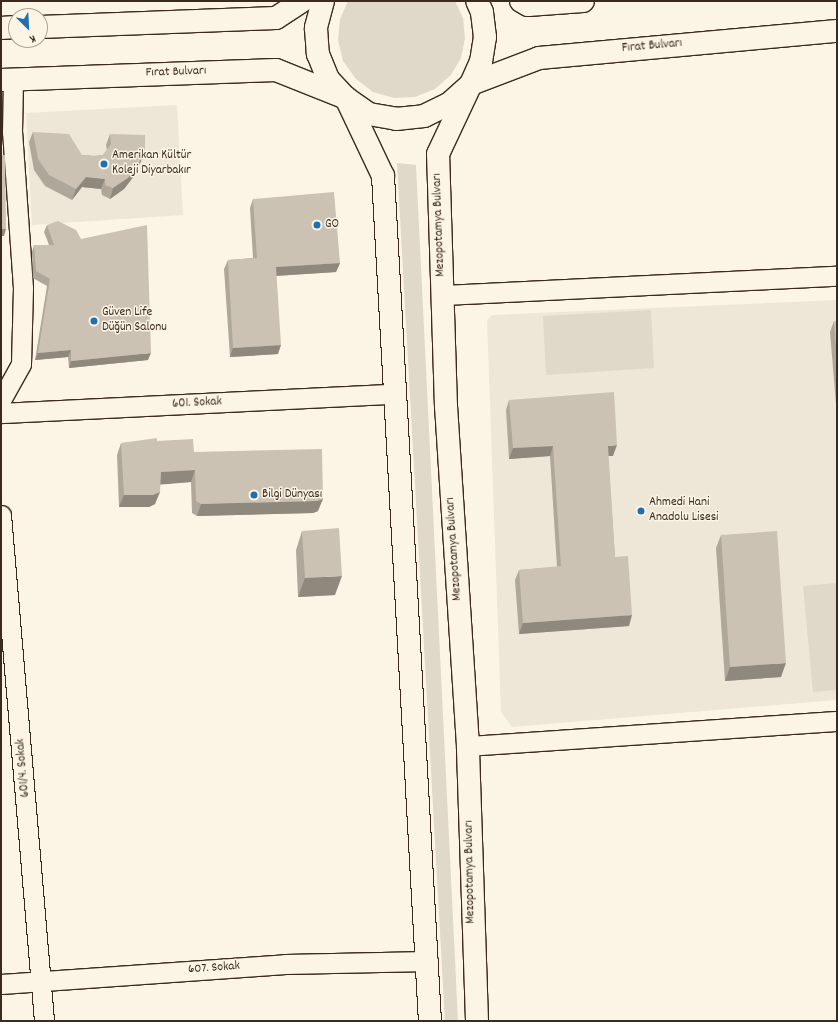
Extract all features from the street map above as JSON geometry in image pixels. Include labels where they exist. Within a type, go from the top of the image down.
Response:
[{"type":"main road","points":[[48,27],[276,18],[302,1]]},
{"type":"main road","points":[[323,1],[316,28],[318,54],[328,79],[346,98],[369,114],[396,119],[424,116],[449,104],[471,84]]},
{"type":"main road","name":"Mezopotamya Bulvarı","points":[[477,1],[482,12],[485,37],[480,62],[438,154],[446,407],[468,746],[477,1021]]},
{"type":"main road","points":[[521,1],[528,5],[583,1]]},
{"type":"main road","name":"Fırat Bulvarı","points":[[471,84],[539,58],[837,31]]},
{"type":"main road","name":"Fırat Bulvarı","points":[[7,80],[276,70],[346,98]]},
{"type":"main road","points":[[346,98],[382,176],[428,961],[430,1021]]},
{"type":"street","points":[[1,400],[21,364],[23,288],[7,80]]},
{"type":"street","points":[[443,295],[837,276]]},
{"type":"street","name":"601. Sokak","points":[[1,413],[394,394]]},
{"type":"street","name":"601/4. Sokak","points":[[1,515],[42,981],[44,1021]]},
{"type":"street","points":[[468,746],[837,721]]},
{"type":"street","name":"607. Sokak","points":[[1,984],[285,964],[428,961]]},
{"type":"shaded area","points":[[348,1],[455,1],[463,18],[465,38],[461,58],[451,75],[435,89],[415,97],[394,98],[373,92],[356,79],[343,61],[338,40],[340,19]]},
{"type":"shaded area","name":"Amerikan Kültür Koleji Diyarbakır","points":[[177,105],[183,215],[32,225],[26,113]]},
{"type":"shaded area","points":[[397,163],[416,165],[458,1021],[445,1021]]},
{"type":"shaded area","name":"Ahmedi Hani Anadolu Lisesi","points":[[837,300],[837,700],[512,727],[501,712],[487,320],[492,315]]},
{"type":"shaded area","points":[[651,310],[654,368],[546,375],[543,316]]},
{"type":"shaded area","points":[[837,583],[837,690],[813,692],[803,586]]},
{"type":"building","points":[[33,132],[69,134],[82,155],[94,156],[103,155],[111,144],[110,134],[145,135],[145,151],[138,165],[128,178],[113,188],[105,185],[105,179],[86,177],[76,189],[49,175],[38,159]]},
{"type":"building","points":[[1,155],[5,155],[6,229],[1,229]]},
{"type":"building","points":[[334,192],[340,263],[276,267],[281,345],[233,348],[228,260],[257,258],[253,199]]},
{"type":"building","name":"Güven Life Düğün Salonu","points":[[58,221],[76,230],[81,239],[147,225],[151,353],[71,361],[71,350],[38,353],[50,279],[36,271],[34,245],[54,245],[47,225]]},
{"type":"building","points":[[834,321],[837,321],[837,360]]},
{"type":"building","points":[[614,392],[617,445],[608,446],[615,557],[628,556],[632,615],[523,623],[519,570],[561,566],[553,446],[513,448],[509,400]]},
{"type":"building","points":[[157,438],[157,441],[193,439],[194,452],[322,449],[323,499],[317,501],[201,504],[196,501],[195,470],[161,472],[160,492],[153,495],[124,495],[121,443]]},
{"type":"building","points":[[339,528],[342,576],[305,578],[302,531]]},
{"type":"building","points":[[777,531],[786,663],[730,667],[721,535]]},
{"type":"place","name":"Amerikan Kültür Koleji Diyarbakır","points":[[104,164]]},
{"type":"place","name":"GO","points":[[317,225]]},
{"type":"place","name":"Güven Life Düğün Salonu","points":[[94,321]]},
{"type":"place","name":"Bilgi Dünyası","points":[[254,495]]},
{"type":"place","name":"Ahmedi Hani Anadolu Lisesi","points":[[641,511]]}]
